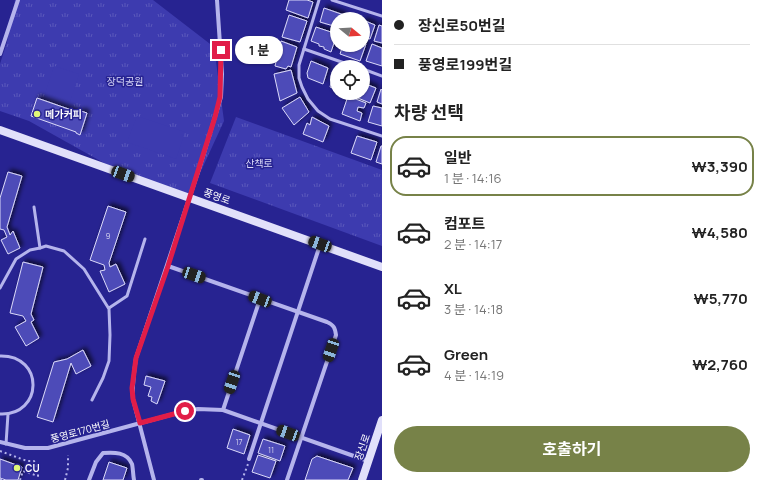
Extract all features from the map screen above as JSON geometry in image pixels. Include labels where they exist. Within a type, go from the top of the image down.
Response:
[{"type":"main road","name":"풍영로","points":[[0,130],[382,267]]},
{"type":"main road","name":"장신로","points":[[362,480],[382,420]]},
{"type":"street","points":[[0,54],[18,0]]},
{"type":"street","points":[[154,480],[133,399],[132,388],[136,358],[168,266],[220,97],[221,66],[217,0]]},
{"type":"street","points":[[249,459],[320,244]]},
{"type":"street","points":[[168,266],[333,324],[336,329],[336,336],[287,480]]},
{"type":"street","points":[[223,410],[260,299]]},
{"type":"street","name":"풍영로170번길","points":[[0,442],[24,448],[48,448],[198,409],[223,410],[368,461]]},
{"type":"street","points":[[89,480],[96,462],[104,453],[112,452],[124,454],[131,463],[134,480]]},
{"type":"lane","points":[[319,0],[299,65],[299,78],[308,99],[318,111],[330,119],[382,136]]},
{"type":"lane","points":[[332,0],[382,16]]},
{"type":"lane","points":[[304,49],[336,60]]},
{"type":"lane","points":[[370,72],[382,76]]},
{"type":"lane","points":[[34,207],[40,248]]},
{"type":"lane","points":[[108,308],[127,296],[145,239]]},
{"type":"lane","points":[[0,288],[16,259],[30,250],[46,246],[64,251],[84,269],[108,308],[110,335],[109,361],[103,378],[92,400]]},
{"type":"lane","points":[[0,356],[17,358],[25,364],[30,371],[33,380],[33,390],[30,399],[25,406],[17,412],[0,414]]},
{"type":"lane","points":[[6,444],[8,414]]},
{"type":"path","points":[[0,451],[27,461],[34,461],[38,476],[23,471],[20,480]]},
{"type":"path","points":[[65,480],[68,468],[68,455]]},
{"type":"path","points":[[242,480],[249,459]]},
{"type":"path","points":[[0,479],[4,480]]},
{"type":"green space","name":"장덕공원","points":[[15,0],[153,0],[214,47],[224,121],[189,197],[104,163],[29,121],[0,111],[0,64],[7,42]]},
{"type":"green space","points":[[54,66],[79,74],[70,102],[45,94]]},
{"type":"green space","points":[[137,116],[185,132],[176,159],[127,142]]},
{"type":"green space","name":"산책로","points":[[236,117],[382,170],[382,246],[210,183]]},
{"type":"building","points":[[289,0],[307,0],[313,2],[308,18],[286,10]]},
{"type":"building","points":[[324,8],[335,12],[330,12],[330,25],[320,22]]},
{"type":"building","points":[[289,15],[307,21],[300,42],[282,37]]},
{"type":"building","points":[[370,23],[375,25],[370,39]]},
{"type":"building","points":[[379,25],[382,26],[382,43],[374,41]]},
{"type":"building","points":[[316,27],[330,32],[330,52],[324,49],[324,47],[319,46],[319,44],[311,41]]},
{"type":"building","points":[[281,41],[297,47],[291,67],[288,66],[286,69],[275,66]]},
{"type":"building","points":[[372,44],[382,48],[382,66],[370,62],[370,60],[366,60]]},
{"type":"building","points":[[341,52],[363,52],[360,60],[340,54]]},
{"type":"building","points":[[311,61],[328,68],[323,84],[308,78],[307,73]]},
{"type":"building","points":[[291,70],[297,93],[280,101],[274,74]]},
{"type":"building","points":[[370,86],[376,88],[370,103],[363,100],[370,100]]},
{"type":"building","points":[[381,89],[382,90],[382,104],[377,102]]},
{"type":"building","points":[[300,97],[309,112],[294,125],[282,108]]},
{"type":"building","points":[[37,98],[80,113],[81,111],[87,113],[80,135],[76,132],[31,116]]},
{"type":"building","points":[[347,100],[358,100],[366,103],[364,108],[358,107],[357,111],[362,113],[360,121],[342,114]]},
{"type":"building","points":[[373,106],[382,108],[382,126],[368,122]]},
{"type":"building","points":[[312,117],[329,126],[323,142],[303,134],[307,123],[310,125]]},
{"type":"building","points":[[357,136],[377,142],[371,160],[351,153]]},
{"type":"building","points":[[382,146],[382,164],[376,162]]},
{"type":"building","points":[[8,172],[22,176],[7,227],[10,235],[13,231],[20,248],[8,254],[1,240],[7,237],[4,230],[0,229],[0,198]]},
{"type":"building","points":[[108,206],[126,212],[109,263],[110,267],[116,264],[125,284],[109,292],[100,271],[105,270],[104,265],[90,260]]},
{"type":"building","points":[[23,262],[43,267],[31,314],[34,320],[31,322],[39,338],[26,346],[15,327],[26,321],[23,316],[10,313]]},
{"type":"building","points":[[83,350],[91,366],[76,374],[71,363],[53,422],[37,417],[54,362],[67,359]]},
{"type":"building","points":[[146,376],[165,381],[157,404],[151,401],[152,397],[148,396],[151,387],[144,385]]},
{"type":"building","points":[[233,429],[250,435],[244,454],[227,448]]},
{"type":"building","points":[[263,439],[285,446],[280,461],[258,453]]},
{"type":"building","points":[[258,455],[276,461],[270,478],[252,472]]},
{"type":"building","points":[[317,456],[353,468],[348,480],[305,480],[312,459]]},
{"type":"building","points":[[0,459],[22,467],[18,480],[6,480],[0,478]]},
{"type":"building","points":[[109,462],[127,468],[123,480],[103,480]]},
{"type":"place","name":"메가커피","points":[[37,114]]},
{"type":"place","name":"CU","points":[[17,468]]},
{"type":"route","points":[[185,411],[140,423],[133,399],[132,388],[136,358],[168,266],[215,117],[220,97],[222,74],[221,50]]}]
